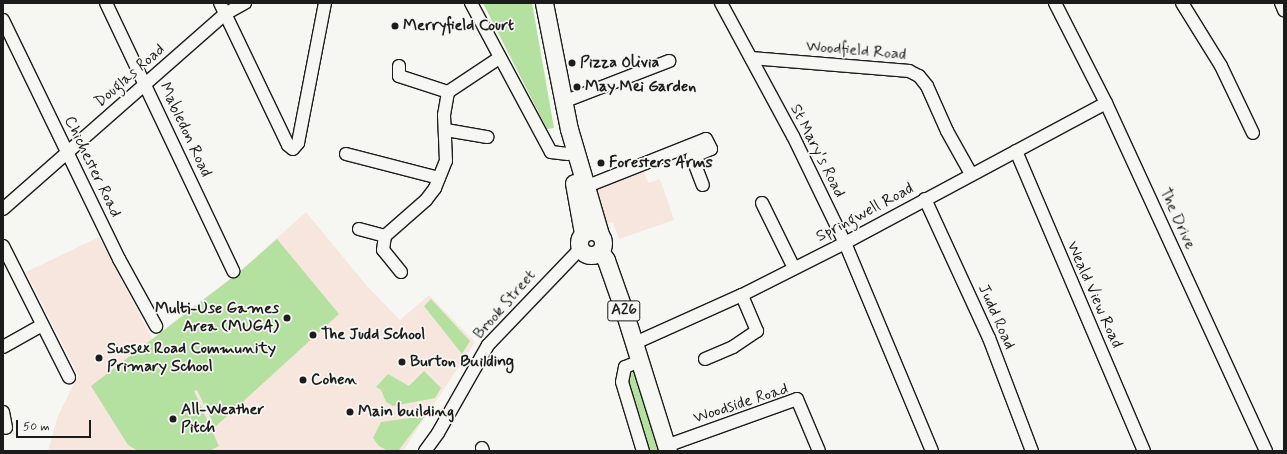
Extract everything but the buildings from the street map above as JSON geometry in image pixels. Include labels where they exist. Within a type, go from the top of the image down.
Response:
[{"type":"highway","points":[[544,3],[569,129],[585,187],[588,239]]},
{"type":"highway","points":[[569,129],[568,154],[588,239]]},
{"type":"highway","name":"A26","points":[[588,239],[603,244],[600,251],[606,260],[635,343],[667,448]]},
{"type":"street","name":"Mabledon Road","points":[[106,3],[146,84],[233,271]]},
{"type":"street","points":[[220,3],[288,145],[293,149],[298,143],[324,3]]},
{"type":"street","name":"Douglas Road","points":[[3,208],[225,14],[245,3]]},
{"type":"street","points":[[471,3],[551,152],[568,154]]},
{"type":"street","name":"St Mary's Road","points":[[721,3],[751,58],[845,243],[932,451]]},
{"type":"street","name":"The Drive","points":[[1055,3],[1106,103],[1266,451]]},
{"type":"street","points":[[1182,3],[1221,66],[1253,133]]},
{"type":"street","points":[[1281,3],[1284,10]]},
{"type":"street","name":"Chichester Road","points":[[3,20],[119,259],[156,326]]},
{"type":"street","points":[[401,272],[383,250],[384,236],[426,200],[439,178],[446,161],[446,130],[444,115],[448,92],[500,58]]},
{"type":"street","name":"Woodfield Road","points":[[751,58],[909,71],[919,76],[927,86],[971,174]]},
{"type":"street","points":[[563,102],[669,61]]},
{"type":"street","points":[[399,66],[399,76],[448,92]]},
{"type":"street","name":"Springwell Road","points":[[635,343],[742,295],[845,243],[971,174],[1106,103]]},
{"type":"street","points":[[446,130],[487,137]]},
{"type":"street","points":[[585,187],[706,139],[711,149],[692,157],[703,185]]},
{"type":"street","name":"Weald View Road","points":[[1016,151],[1144,451]]},
{"type":"street","points":[[346,154],[439,178]]},
{"type":"street","name":"Judd Road","points":[[925,199],[990,338],[1032,451]]},
{"type":"street","points":[[762,203],[794,268]]},
{"type":"street","points":[[360,229],[384,236]]},
{"type":"street","name":"Brook Street","points":[[425,451],[438,433],[488,345],[588,239]]},
{"type":"street","points":[[3,246],[69,377]]},
{"type":"street","points":[[705,359],[733,347],[757,331],[742,295]]},
{"type":"street","points":[[3,347],[42,325]]},
{"type":"street","points":[[640,362],[625,367],[622,382],[643,451]]},
{"type":"street","name":"Woodside Road","points":[[667,448],[797,399],[819,451]]},
{"type":"street","points":[[3,412],[6,428]]},
{"type":"shaded area","points":[[644,172],[648,183],[660,179],[674,220],[619,239],[613,222],[605,224],[594,190]]},
{"type":"shaded area","name":"The Judd School","points":[[306,212],[367,286],[400,320],[429,295],[475,342],[403,451],[48,451],[58,416],[78,375],[26,272],[99,237],[153,340],[188,310],[237,274]]},
{"type":"green space","points":[[483,3],[532,3],[554,128],[547,129]]},
{"type":"green space","points":[[277,239],[339,314],[215,427],[197,390],[194,391],[219,446],[209,451],[138,451],[128,445],[91,386],[237,274]]},
{"type":"green space","points":[[431,299],[470,341],[462,354],[424,306]]},
{"type":"green space","points":[[424,371],[441,388],[435,398],[393,406],[386,402],[381,390],[376,387],[388,374],[409,386]]},
{"type":"green space","points":[[629,371],[635,374],[660,451],[647,451],[625,381]]},
{"type":"green space","points":[[425,416],[398,451],[386,450],[379,446],[373,438],[381,422]]},
{"type":"place","name":"Merryfield Court","points":[[395,26]]},
{"type":"place","name":"Pizza Olivia","points":[[572,63]]},
{"type":"place","name":"May Mei Garden","points":[[577,87]]},
{"type":"place","name":"Foresters Arms","points":[[601,163]]},
{"type":"place","name":"Multi-Use Games Area (MUGA)","points":[[287,318]]},
{"type":"place","name":"The Judd School","points":[[313,335]]},
{"type":"place","name":"Sussex Road Community Primary School","points":[[99,358]]},
{"type":"place","name":"Burton Building","points":[[402,362]]},
{"type":"place","name":"Cohen","points":[[303,380]]},
{"type":"place","name":"Main building","points":[[350,412]]},
{"type":"place","name":"All-Weather Pitch","points":[[173,419]]}]
